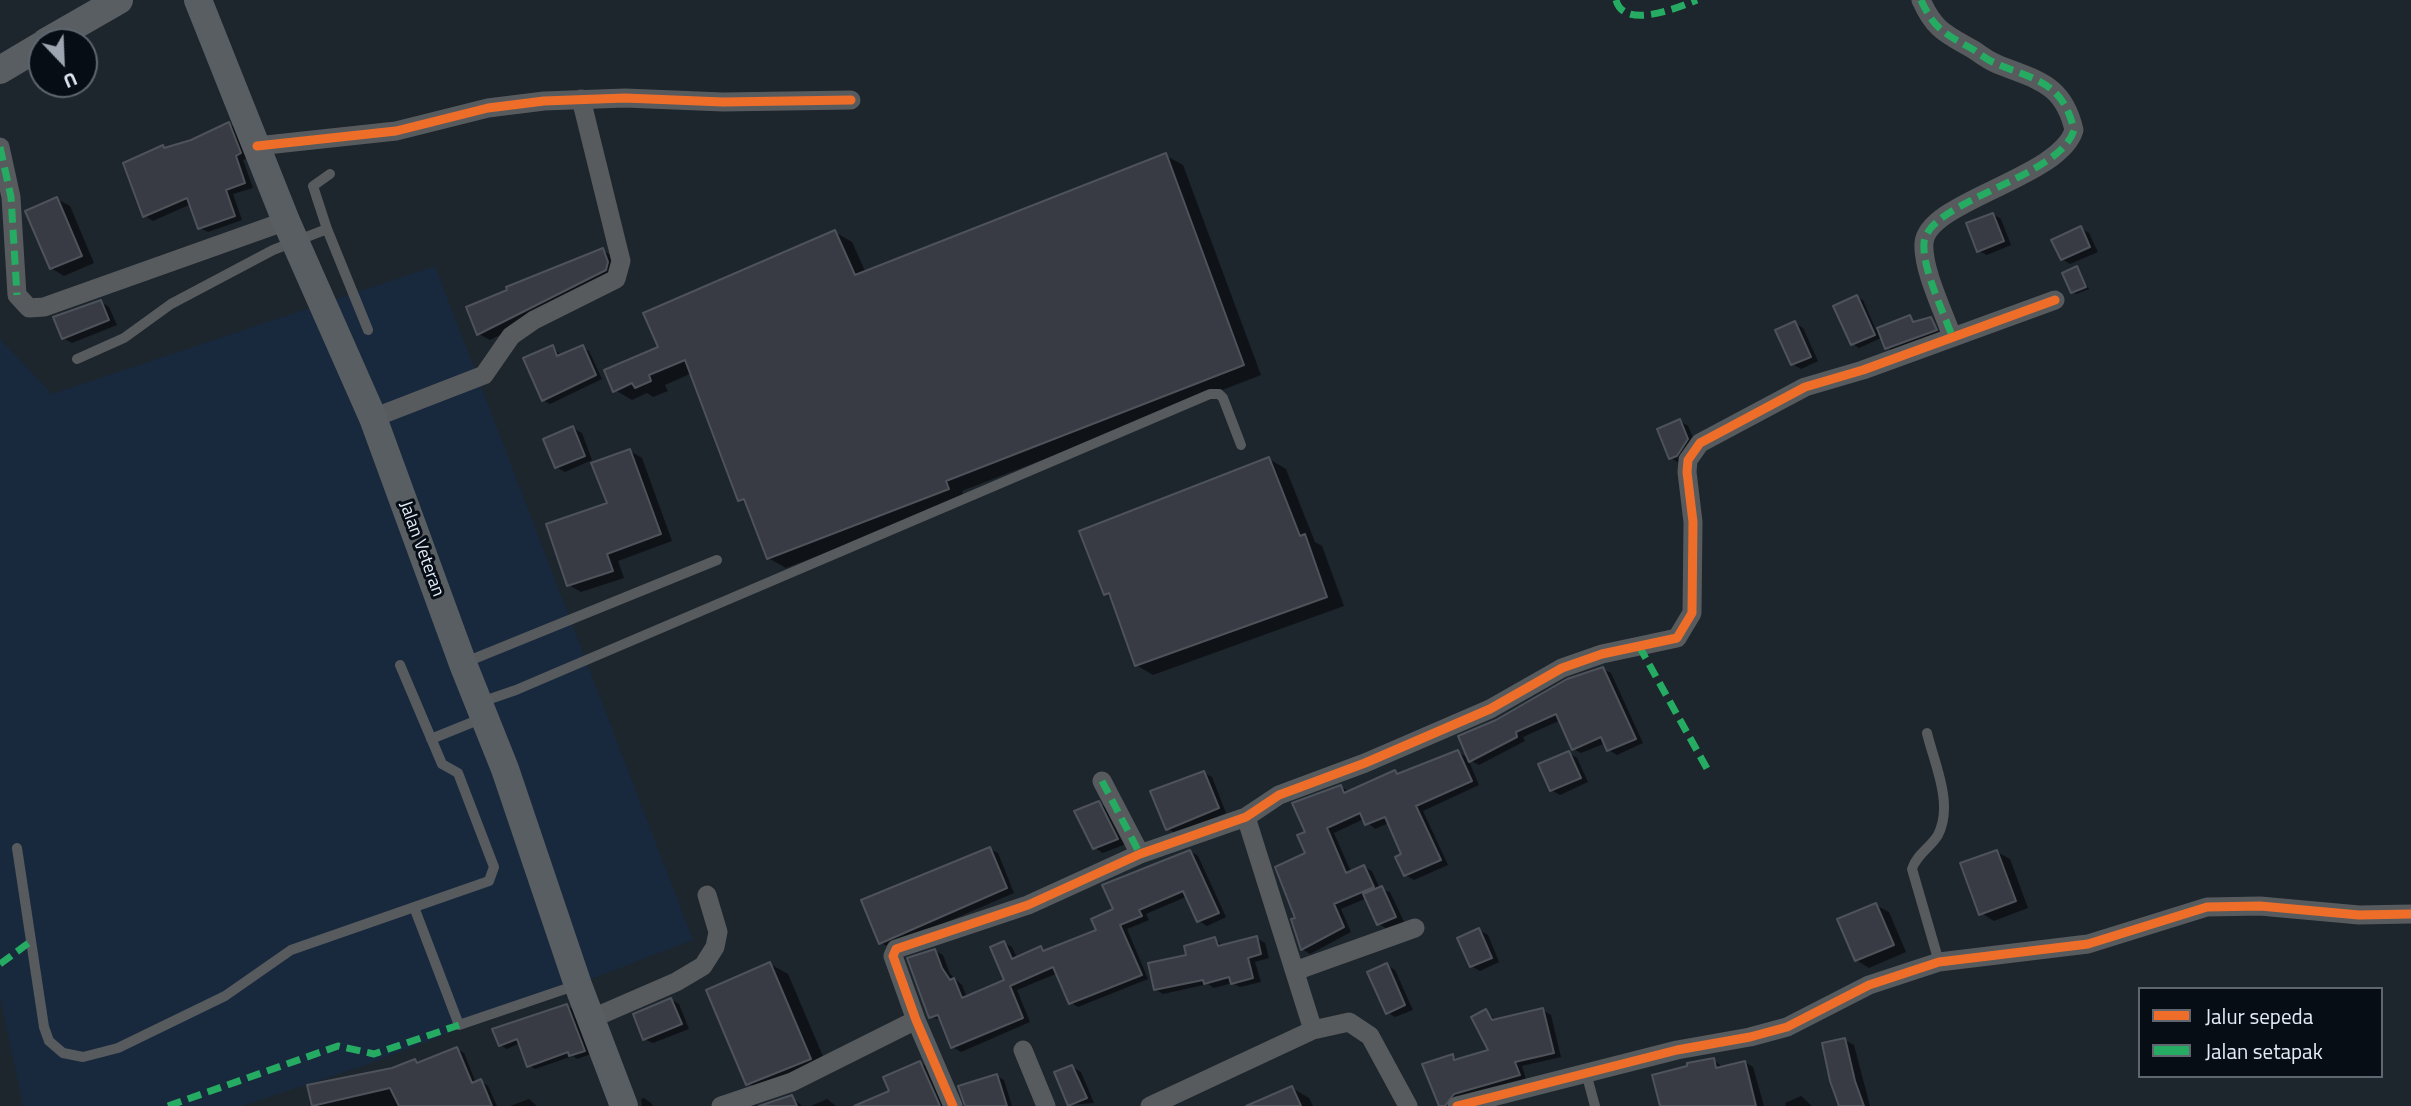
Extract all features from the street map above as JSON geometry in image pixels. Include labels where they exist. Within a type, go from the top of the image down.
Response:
[{"type":"main road","points":[[70,28],[119,0]]},
{"type":"main road","name":"Jalan Veteran","points":[[198,0],[291,231],[373,418],[527,832],[578,985],[593,1018],[624,1106]]},
{"type":"main road","points":[[0,69],[28,52]]},
{"type":"street","points":[[1921,0],[1942,34],[1995,64],[2029,74],[2047,86],[2063,103],[2074,130],[2066,148],[2047,161],[1964,203],[1927,233],[1924,256],[1952,336]]},
{"type":"street","points":[[257,146],[396,131],[488,108],[581,99],[723,102],[851,100]]},
{"type":"street","points":[[373,418],[484,375],[511,336],[534,320],[616,279],[621,261],[581,99]]},
{"type":"street","points":[[1,156],[11,197],[17,295],[29,308],[44,307],[291,231]]},
{"type":"street","points":[[953,1106],[916,1020],[893,956],[896,949],[1053,895],[1140,854],[1246,817],[1279,795],[1303,784],[1365,763],[1490,709],[1562,668],[1602,654],[1677,638],[1692,613],[1693,522],[1687,472],[1688,460],[1700,443],[1805,387],[1863,370],[2055,300]]},
{"type":"street","points":[[1102,781],[1140,854]]},
{"type":"street","points":[[1246,817],[1313,1030]]},
{"type":"street","points":[[593,1018],[676,982],[703,966],[715,947],[718,932],[707,895]]},
{"type":"street","points":[[1457,1106],[1676,1050],[1750,1037],[1787,1027],[1869,985],[1939,962],[2088,944],[2207,907],[2260,906],[2359,915],[2411,914]]},
{"type":"street","points":[[1295,971],[1415,929]]},
{"type":"street","points":[[721,1106],[792,1082],[916,1020]]},
{"type":"street","points":[[1150,1106],[1313,1030],[1349,1022],[1370,1036],[1408,1106]]},
{"type":"street","points":[[1023,1050],[1046,1106]]},
{"type":"lane","points":[[330,174],[313,186],[327,229],[368,330]]},
{"type":"lane","points":[[77,359],[124,338],[171,304],[273,250],[291,231],[327,229]]},
{"type":"lane","points":[[431,739],[481,710],[542,680],[1210,394],[1219,394],[1223,398],[1241,445]]},
{"type":"lane","points":[[463,664],[717,560]]},
{"type":"lane","points":[[18,848],[44,1027],[49,1041],[63,1053],[83,1057],[118,1048],[225,996],[291,950],[489,881],[494,867],[458,773],[442,764],[400,665]]},
{"type":"lane","points":[[1927,733],[1940,779],[1943,816],[1934,842],[1914,863],[1912,869],[1939,962]]},
{"type":"lane","points":[[414,907],[459,1025],[578,985]]},
{"type":"lane","points":[[1586,1073],[1595,1106]]},
{"type":"shaded area","points":[[435,266],[693,940],[363,1066],[242,1106],[23,1106],[0,997],[0,339],[52,394]]},
{"type":"building","points":[[229,122],[241,153],[236,156],[245,183],[226,190],[235,216],[198,229],[187,198],[143,217],[123,163],[163,145],[164,148],[191,140]]},
{"type":"building","points":[[1166,153],[1244,365],[946,481],[949,489],[767,559],[744,499],[738,501],[685,360],[649,375],[651,381],[635,388],[632,383],[613,392],[604,370],[658,347],[643,313],[835,230],[855,275]]},
{"type":"building","points":[[57,197],[82,256],[50,269],[25,211]]},
{"type":"building","points":[[1993,213],[2004,241],[1977,252],[1966,223]]},
{"type":"building","points":[[2081,226],[2090,247],[2061,260],[2051,240]]},
{"type":"building","points":[[603,248],[608,262],[606,270],[477,335],[466,307],[507,290],[506,287]]},
{"type":"building","points":[[2077,266],[2086,287],[2071,293],[2062,273]]},
{"type":"building","points":[[1857,295],[1875,335],[1851,345],[1833,306]]},
{"type":"building","points":[[101,300],[109,320],[62,339],[53,317]]},
{"type":"building","points":[[1910,315],[1913,322],[1931,317],[1937,330],[1885,349],[1877,328]]},
{"type":"building","points":[[1795,321],[1811,357],[1791,365],[1775,330]]},
{"type":"building","points":[[553,345],[557,356],[583,345],[596,375],[542,401],[523,358]]},
{"type":"building","points":[[1680,419],[1688,439],[1677,456],[1669,459],[1657,429]]},
{"type":"building","points":[[573,426],[585,456],[555,468],[543,439]]},
{"type":"building","points":[[630,449],[661,534],[607,554],[613,571],[567,586],[546,524],[607,503],[591,463]]},
{"type":"building","points":[[1269,457],[1300,536],[1305,534],[1327,597],[1135,666],[1109,593],[1104,595],[1079,531]]},
{"type":"building","points":[[1603,667],[1636,739],[1607,751],[1601,737],[1572,750],[1556,714],[1516,732],[1517,737],[1469,762],[1458,736],[1496,720],[1567,679]]},
{"type":"building","points":[[1458,750],[1472,781],[1416,806],[1441,860],[1404,876],[1395,857],[1401,854],[1385,817],[1365,825],[1360,813],[1327,828],[1346,873],[1364,865],[1374,887],[1334,904],[1344,927],[1301,950],[1291,919],[1295,918],[1275,867],[1305,853],[1297,835],[1305,832],[1292,803],[1341,785],[1344,793],[1395,770],[1397,774]]},
{"type":"building","points":[[1569,751],[1581,778],[1550,791],[1538,764]]},
{"type":"building","points":[[1204,771],[1219,808],[1166,830],[1150,791]]},
{"type":"building","points":[[1099,801],[1118,839],[1093,849],[1074,811]]},
{"type":"building","points":[[990,847],[1007,888],[879,944],[861,900]]},
{"type":"building","points":[[1190,850],[1219,913],[1197,922],[1183,891],[1139,910],[1142,916],[1120,925],[1142,975],[1069,1004],[1053,967],[1010,986],[1023,1018],[951,1048],[938,1015],[929,1018],[907,958],[935,949],[942,968],[950,980],[954,978],[962,998],[1004,980],[990,947],[1004,941],[1012,959],[1041,946],[1043,951],[1096,930],[1091,919],[1113,909],[1102,885]]},
{"type":"building","points":[[1997,850],[2016,901],[1979,915],[1960,863]]},
{"type":"building","points":[[1382,886],[1396,917],[1377,925],[1363,894]]},
{"type":"building","points":[[1876,903],[1894,945],[1855,961],[1837,919]]},
{"type":"building","points":[[1479,928],[1492,958],[1470,967],[1457,938]]},
{"type":"building","points":[[1257,936],[1261,954],[1248,958],[1253,978],[1231,984],[1229,977],[1204,984],[1203,980],[1154,990],[1148,963],[1186,955],[1184,946],[1215,937],[1218,946]]},
{"type":"building","points":[[770,962],[811,1059],[746,1085],[706,990]]},
{"type":"building","points":[[1387,963],[1405,1005],[1386,1014],[1367,972]]},
{"type":"building","points":[[671,998],[682,1024],[643,1040],[633,1014]]},
{"type":"building","points":[[567,1004],[585,1051],[569,1056],[568,1052],[527,1067],[517,1039],[499,1046],[492,1029]]},
{"type":"building","points":[[1543,1008],[1554,1053],[1515,1062],[1520,1075],[1454,1094],[1445,1106],[1439,1106],[1422,1064],[1453,1054],[1454,1060],[1488,1050],[1471,1017],[1486,1009],[1492,1020]]},
{"type":"building","points":[[1845,1038],[1864,1106],[1839,1106],[1830,1081],[1822,1043]]},
{"type":"building","points":[[457,1047],[472,1083],[481,1079],[492,1106],[399,1106],[390,1088],[312,1106],[307,1085],[392,1068],[415,1059],[417,1063]]},
{"type":"building","points":[[1714,1058],[1716,1068],[1745,1061],[1756,1106],[1660,1106],[1652,1075],[1687,1066],[1687,1063]]},
{"type":"building","points":[[920,1061],[940,1106],[854,1106],[889,1091],[883,1077]]},
{"type":"building","points":[[1072,1065],[1087,1098],[1068,1106],[1054,1072]]},
{"type":"building","points":[[997,1074],[1007,1106],[965,1106],[958,1086]]},
{"type":"building","points":[[1292,1086],[1301,1106],[1246,1106]]},
{"type":"building","points":[[792,1095],[797,1106],[759,1106]]},
{"type":"marked path","points":[[1616,0],[1621,9],[1629,14],[1640,15],[1665,11],[1697,0]]},
{"type":"marked path","points":[[1921,0],[1931,19],[1949,35],[1991,61],[2035,79],[2055,92],[2063,102],[2074,130],[2064,147],[2045,162],[1969,201],[1947,214],[1931,228],[1924,243],[1926,265],[1952,336]]},
{"type":"marked path","points":[[0,147],[11,197],[17,295]]},
{"type":"marked path","points":[[1639,646],[1710,774]]},
{"type":"marked path","points":[[1102,781],[1140,854]]},
{"type":"marked path","points":[[0,964],[30,942]]},
{"type":"marked path","points":[[168,1106],[338,1046],[374,1054],[459,1025]]},
{"type":"cycle path","points":[[257,146],[396,131],[488,108],[544,101],[625,98],[723,102],[851,100]]},
{"type":"cycle path","points":[[953,1106],[916,1020],[893,956],[896,949],[1028,905],[1140,854],[1246,817],[1279,795],[1365,763],[1490,709],[1562,668],[1602,654],[1677,638],[1692,613],[1693,522],[1687,472],[1688,460],[1700,443],[1805,387],[1863,370],[2055,300]]},
{"type":"cycle path","points":[[1457,1106],[1677,1050],[1750,1037],[1787,1027],[1869,985],[1939,962],[2088,944],[2207,907],[2260,906],[2359,915],[2411,914]]}]
